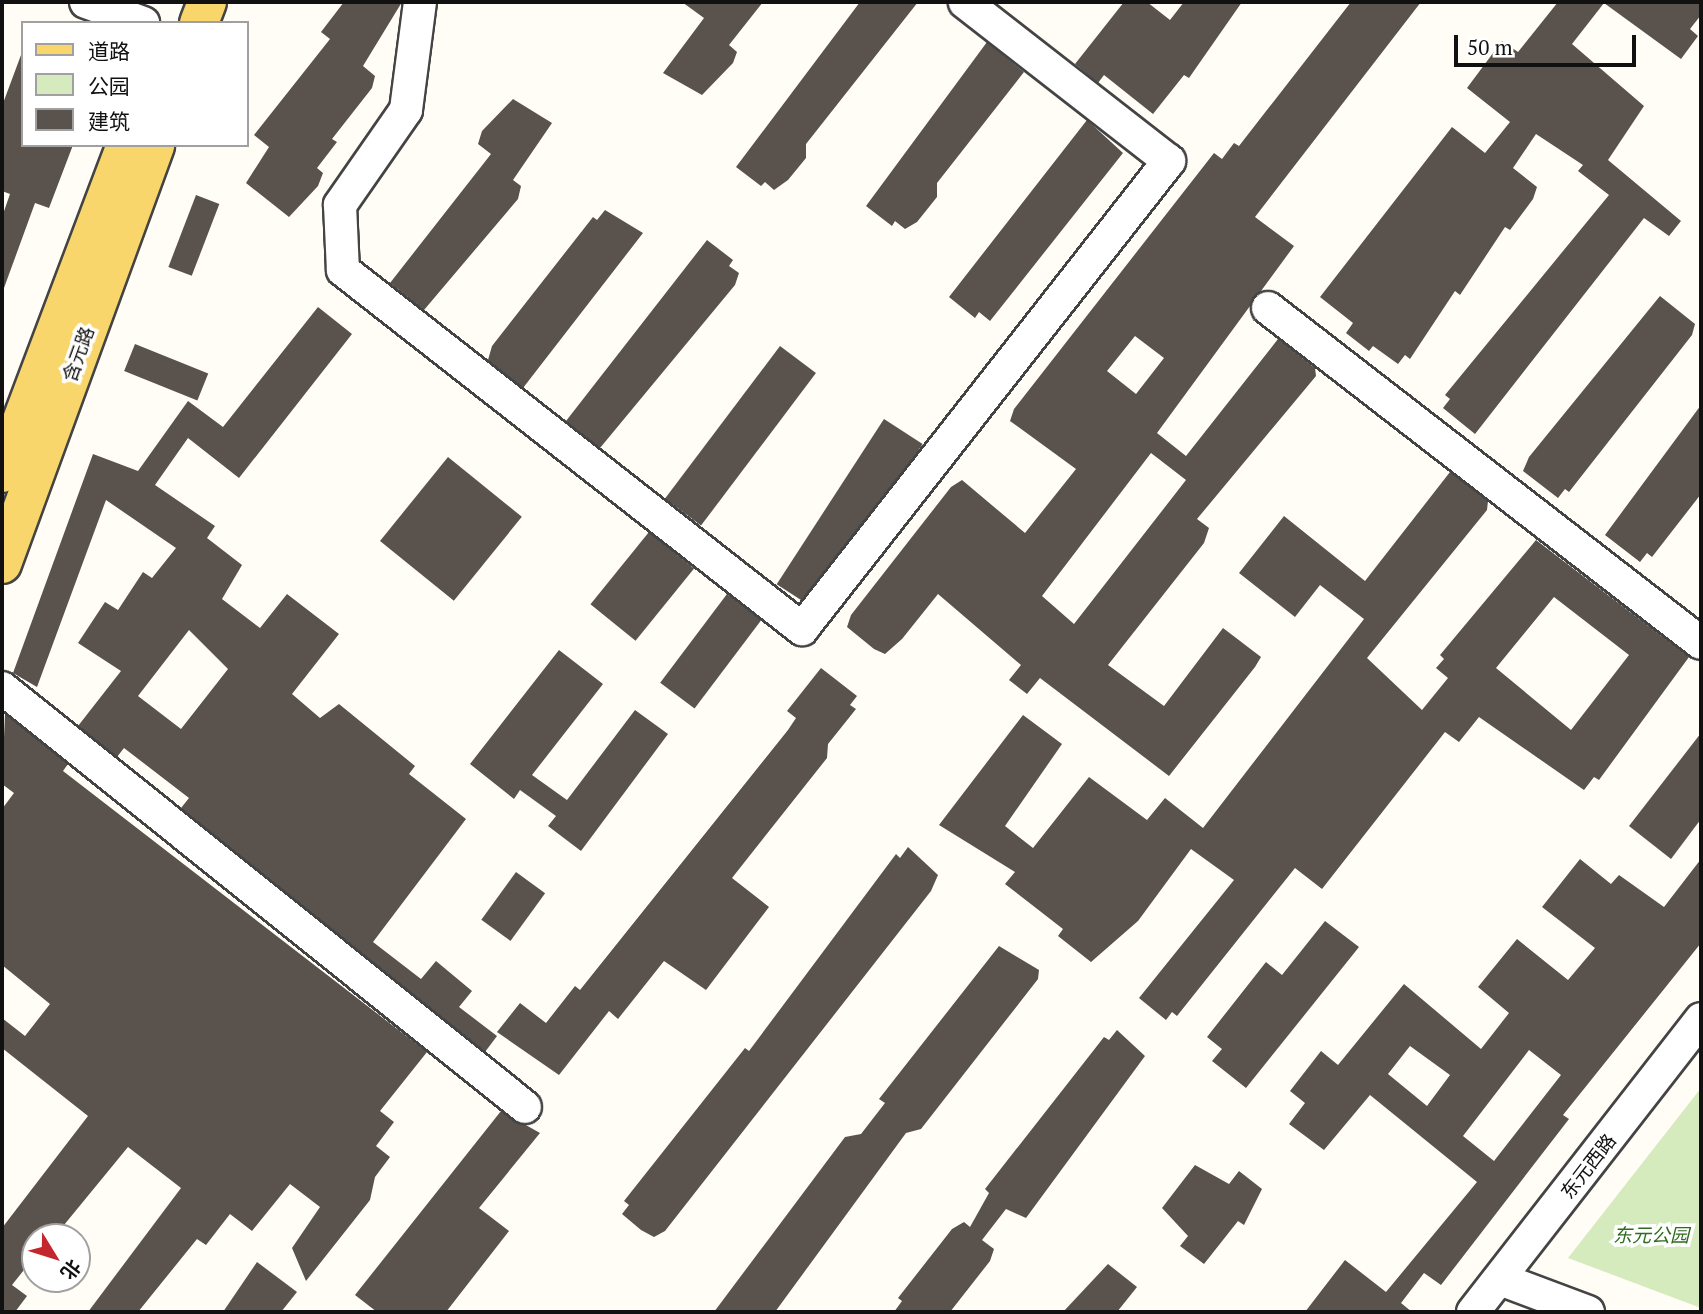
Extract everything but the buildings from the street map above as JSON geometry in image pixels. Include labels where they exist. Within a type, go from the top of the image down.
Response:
[{"type":"main road","points":[[174,21],[180,2]]},
{"type":"main road","points":[[201,21],[207,2]]},
{"type":"main road","name":"含元路","points":[[2,473],[125,147]]},
{"type":"main road","name":"含元路","points":[[2,564],[154,147]]},
{"type":"street","points":[[86,2],[138,21]]},
{"type":"street","points":[[420,2],[406,110],[340,205],[343,271],[802,629],[1169,160],[965,2]]},
{"type":"street","points":[[1268,308],[1701,643]]},
{"type":"street","points":[[2,688],[525,1107]]},
{"type":"street","name":"东元西路","points":[[1473,1312],[1701,1019]]},
{"type":"street","points":[[1500,1279],[1588,1312]]},
{"type":"green space","name":"东元公园","points":[[1701,1088],[1701,1308],[1568,1258]]}]
